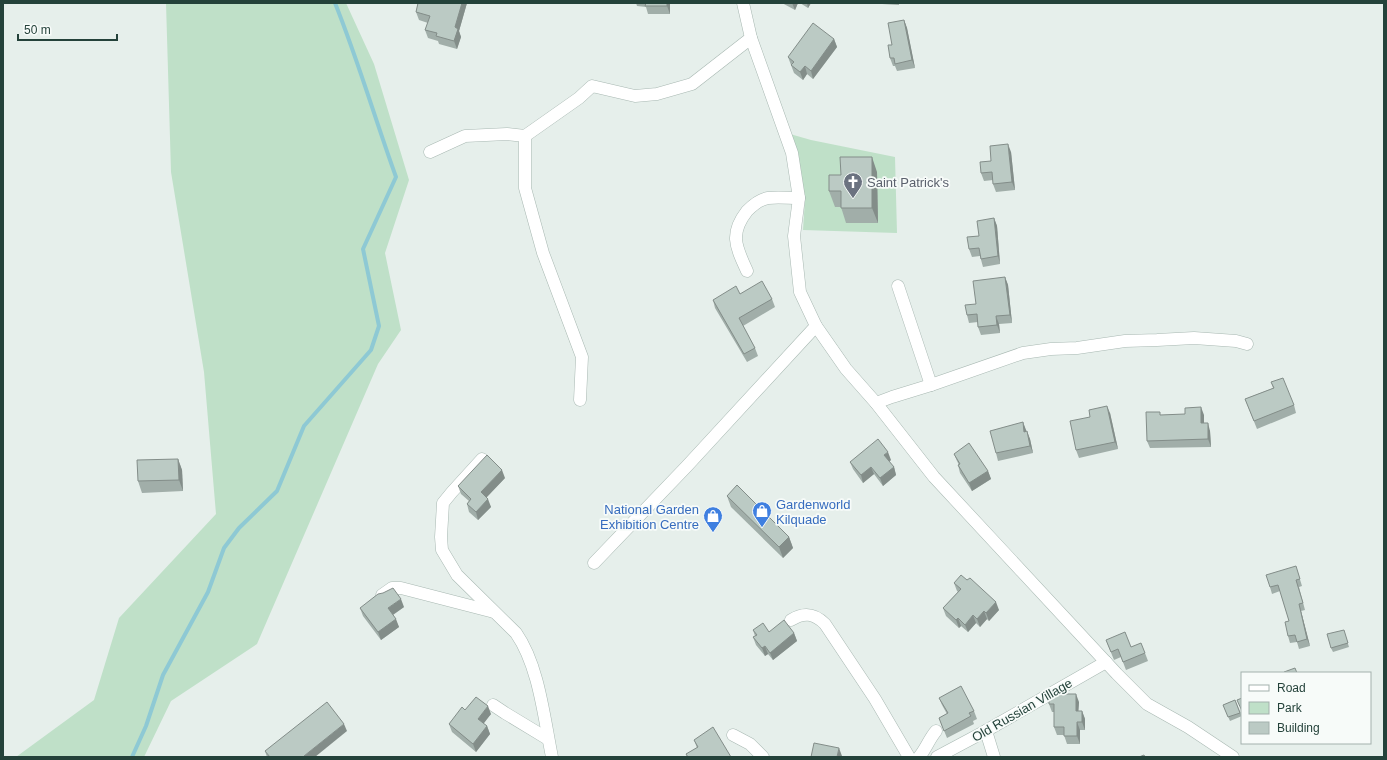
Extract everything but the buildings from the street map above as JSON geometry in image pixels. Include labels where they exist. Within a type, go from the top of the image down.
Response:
[{"type":"street","points":[[743,3],[751,38],[792,153],[799,198],[794,236],[800,292],[816,326],[846,369],[876,403],[934,477],[1117,674],[1147,704],[1188,727],[1233,757]]},
{"type":"street","points":[[430,152],[465,136],[507,134],[525,136],[580,98],[592,86],[635,96],[657,94],[692,84],[751,38]]},
{"type":"street","points":[[525,136],[525,188],[543,253],[582,357],[580,400]]},
{"type":"street","points":[[746,271],[736,249],[736,233],[740,221],[751,207],[767,198],[799,198]]},
{"type":"street","points":[[898,286],[931,386]]},
{"type":"street","points":[[594,563],[816,326]]},
{"type":"street","points":[[876,403],[931,386],[1023,353],[1051,349],[1078,348],[1125,341],[1194,338],[1236,341],[1247,344]]},
{"type":"street","points":[[482,459],[443,503],[441,537],[442,550],[457,575],[516,633],[524,644],[542,706],[552,757]]},
{"type":"street","points":[[382,595],[392,588],[401,588],[495,612]]},
{"type":"street","points":[[791,620],[802,615],[814,616],[818,617],[825,624],[875,699],[909,757]]},
{"type":"street","name":"Old Russian Village","points":[[937,757],[986,731],[1106,662]]},
{"type":"street","points":[[493,705],[505,714],[548,739]]},
{"type":"street","points":[[919,757],[928,746],[931,737],[936,731]]},
{"type":"street","points":[[986,731],[994,757]]},
{"type":"street","points":[[733,734],[750,744],[763,757]]},
{"type":"green space","points":[[166,3],[346,3],[374,64],[409,180],[385,253],[401,330],[378,364],[257,644],[171,701],[144,757],[16,757],[94,700],[119,618],[216,514],[204,372],[171,172]]},
{"type":"green space","points":[[790,134],[811,140],[895,157],[897,233],[803,230],[805,199],[800,169]]},
{"type":"waterway","points":[[132,757],[146,726],[163,675],[208,592],[224,548],[239,528],[277,491],[304,426],[371,350],[379,326],[363,249],[396,177],[335,3]]},
{"type":"place","name":"Saint Patrick's","points":[[853,199]]},
{"type":"place","name":"Gardenworld Kilquade","points":[[762,528]]},
{"type":"place","name":"National Garden Exhibition Centre","points":[[713,533]]}]
